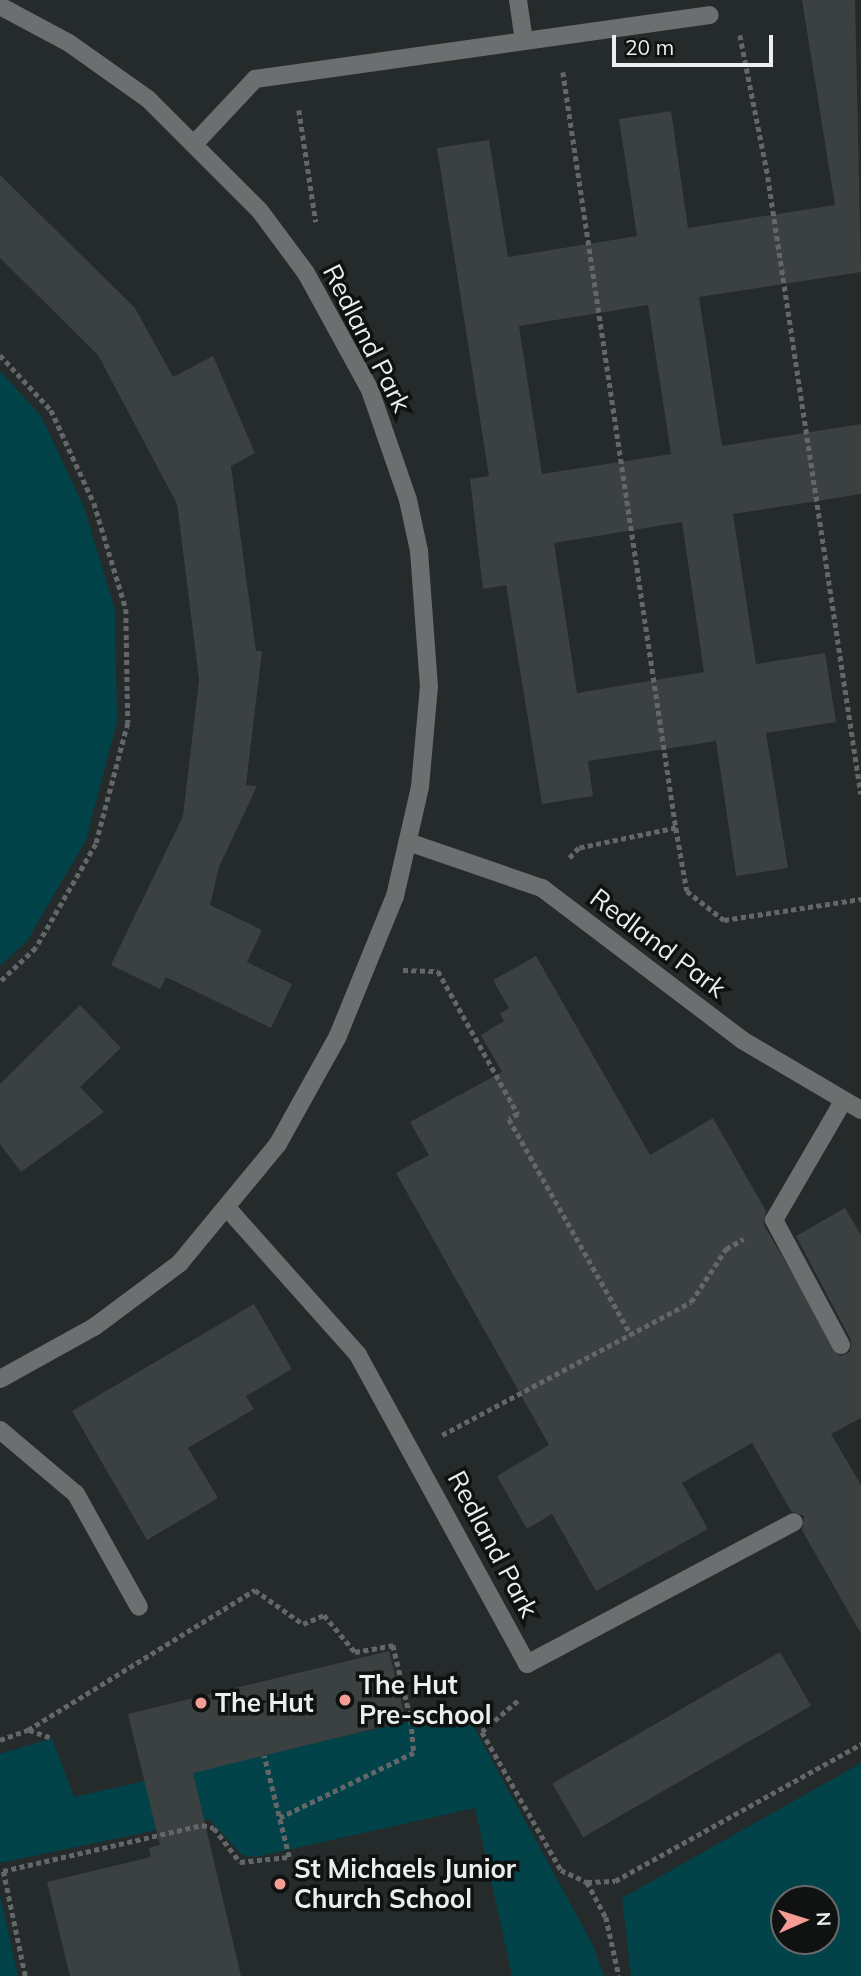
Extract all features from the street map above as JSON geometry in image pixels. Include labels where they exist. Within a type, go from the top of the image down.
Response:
[{"type":"street","points":[[519,0],[524,41]]},
{"type":"street","name":"Redland Park","points":[[0,6],[113,73],[195,142],[260,211],[306,273],[370,390],[419,551],[429,685],[411,843],[365,970],[310,1091],[229,1210],[180,1263],[136,1297],[0,1380]]},
{"type":"street","points":[[195,142],[255,79],[710,15]]},
{"type":"street","name":"Redland Park","points":[[411,843],[542,888],[742,1040],[842,1103],[861,1110]]},
{"type":"street","points":[[841,1345],[774,1220],[842,1103]]},
{"type":"street","name":"Redland Park","points":[[229,1210],[343,1332],[413,1451],[527,1664]]},
{"type":"street","points":[[0,1430],[76,1494],[139,1607]]},
{"type":"street","points":[[527,1664],[794,1522]]},
{"type":"path","points":[[737,20],[768,177],[861,794]]},
{"type":"path","points":[[558,36],[687,891],[724,920],[861,899]]},
{"type":"path","points":[[294,73],[319,240],[306,273]]},
{"type":"path","points":[[0,355],[51,410],[94,503],[126,608],[128,723],[96,844],[36,948],[0,982]]},
{"type":"path","points":[[542,888],[579,848],[676,828]]},
{"type":"path","points":[[365,970],[438,971],[518,1114],[509,1119],[631,1335]]},
{"type":"path","points":[[413,1451],[691,1302],[726,1249],[774,1220]]},
{"type":"path","points":[[0,1740],[28,1730],[255,1590],[303,1624],[324,1615],[355,1652],[393,1645],[411,1720],[414,1753],[280,1818]]},
{"type":"path","points":[[527,1664],[521,1698],[482,1732],[561,1870],[587,1882],[615,1881],[861,1744]]},
{"type":"path","points":[[28,1730],[52,1738]]},
{"type":"path","points":[[25,1976],[2,1871],[202,1825],[214,1828],[240,1861],[289,1857],[264,1756]]},
{"type":"path","points":[[587,1882],[606,1917],[620,1976]]},
{"type":"shaded area","points":[[0,371],[41,416],[84,507],[115,610],[117,722],[86,840],[27,941],[0,966]]},
{"type":"shaded area","points":[[464,1709],[593,1945],[604,1976],[512,1976],[475,1808],[256,1857],[242,1855],[209,1819],[0,1863],[0,1754],[52,1738],[74,1797]]},
{"type":"shaded area","points":[[861,1763],[861,1976],[631,1976],[622,1898]]},
{"type":"shaded area","points":[[0,1895],[18,1976],[0,1976]]},
{"type":"building","points":[[802,0],[855,0],[861,272],[699,297],[722,446],[861,424],[861,494],[733,514],[756,664],[825,653],[836,722],[766,733],[788,868],[736,876],[716,741],[588,761],[593,796],[542,804],[506,585],[483,589],[470,479],[489,476],[437,148],[489,140],[508,257],[637,236],[619,119],[671,111],[688,228],[835,205]],"holes":[[[648,305],[671,454],[542,474],[519,326]],[[682,522],[704,672],[577,693],[554,543]]]},
{"type":"building","points":[[0,175],[135,308],[173,377],[213,356],[255,453],[231,466],[256,651],[262,651],[246,785],[257,786],[219,867],[210,905],[262,930],[247,962],[292,984],[271,1028],[166,977],[160,989],[111,965],[183,816],[199,680],[177,504],[98,355],[0,258]]},
{"type":"building","points":[[536,956],[650,1155],[713,1118],[766,1211],[764,1225],[840,1356],[850,1352],[851,1340],[796,1236],[845,1208],[861,1235],[861,1418],[831,1434],[861,1485],[861,1634],[802,1530],[804,1516],[791,1511],[752,1443],[682,1483],[708,1529],[596,1591],[552,1514],[527,1529],[497,1476],[549,1445],[396,1173],[429,1155],[410,1122],[502,1072],[481,1035],[504,1021],[500,1014],[509,1008],[493,980]]},
{"type":"building","points":[[80,1005],[121,1048],[80,1087],[104,1112],[21,1172],[0,1144],[0,1084]]},
{"type":"building","points":[[254,1304],[292,1369],[246,1396],[254,1409],[188,1448],[218,1498],[147,1540],[72,1411]]},
{"type":"building","points":[[389,1651],[406,1721],[193,1773],[241,1976],[70,1976],[47,1882],[151,1857],[149,1848],[160,1845],[128,1714]]},
{"type":"building","points":[[780,1652],[811,1706],[583,1837],[552,1784]]},
{"type":"place","name":"The Hut Pre-school","points":[[345,1700]]},
{"type":"place","name":"The Hut","points":[[201,1703]]},
{"type":"place","name":"St Michaels Junior Church School","points":[[280,1884]]}]
